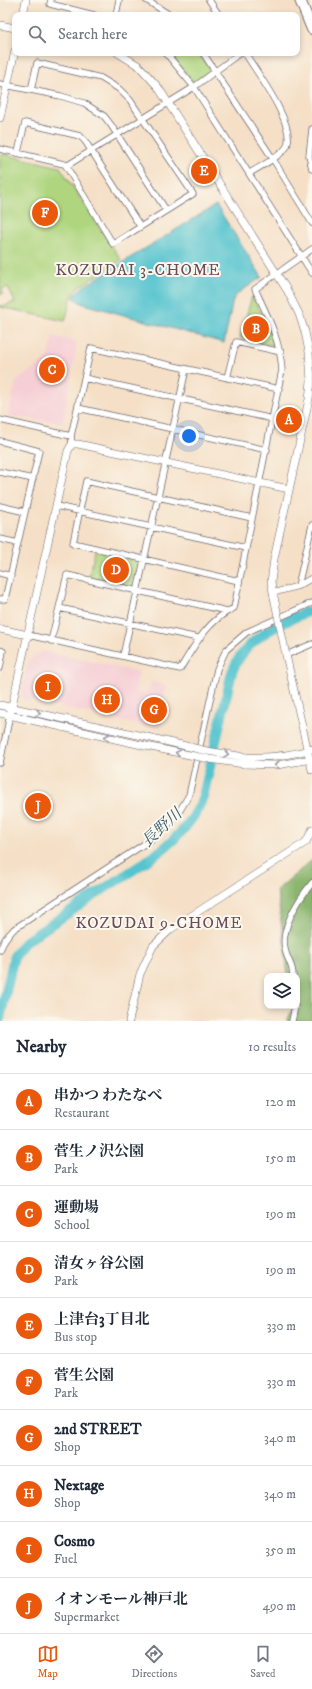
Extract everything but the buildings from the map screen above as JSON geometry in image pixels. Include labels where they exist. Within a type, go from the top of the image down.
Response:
[{"type":"highway","points":[[300,0],[312,29]]},
{"type":"street","points":[[24,12],[26,0]]},
{"type":"street","points":[[51,0],[50,4],[82,12]]},
{"type":"street","points":[[117,12],[119,0]]},
{"type":"street","points":[[146,0],[165,12]]},
{"type":"street","points":[[209,0],[217,12]]},
{"type":"street","points":[[0,25],[12,27]]},
{"type":"street","points":[[0,118],[4,84],[13,56]]},
{"type":"street","points":[[123,56],[147,73],[168,102],[292,297],[308,343],[311,367],[309,399],[271,576],[273,595],[286,655],[310,750],[312,770]]},
{"type":"street","points":[[168,56],[194,87],[250,173],[312,273]]},
{"type":"street","points":[[205,56],[216,70],[273,159],[312,223]]},
{"type":"street","points":[[0,148],[68,165],[194,87],[236,56]]},
{"type":"street","points":[[247,56],[285,118],[289,137],[286,148],[273,159],[250,173]]},
{"type":"street","points":[[31,90],[37,63],[94,76],[108,81],[130,100],[192,194],[114,244],[84,197],[66,166],[68,165]]},
{"type":"street","points":[[4,84],[84,103],[104,116],[166,210]]},
{"type":"street","points":[[18,152],[25,123],[80,136],[140,226]]},
{"type":"street","points":[[312,129],[309,156],[312,169]]},
{"type":"street","points":[[0,629],[180,669],[198,638],[227,611],[234,608],[282,370],[281,352],[276,336],[255,289],[312,249]]},
{"type":"street","points":[[227,378],[236,342],[281,352]]},
{"type":"street","points":[[0,763],[91,348],[279,389]]},
{"type":"street","points":[[123,656],[186,369]]},
{"type":"street","points":[[84,378],[273,419]]},
{"type":"street","points":[[78,408],[266,450]]},
{"type":"street","points":[[0,420],[71,440],[78,444],[289,490]]},
{"type":"street","points":[[0,441],[39,451],[6,599],[0,599]]},
{"type":"street","points":[[0,472],[33,479]]},
{"type":"street","points":[[239,581],[73,543],[86,481],[252,518]]},
{"type":"street","points":[[0,506],[25,512]]},
{"type":"street","points":[[56,506],[246,548]]},
{"type":"street","points":[[298,586],[312,525]]},
{"type":"street","points":[[0,539],[18,543]]},
{"type":"street","points":[[0,573],[11,576]]},
{"type":"street","points":[[51,640],[67,575],[227,611]]},
{"type":"street","points":[[273,595],[298,586],[312,578]]},
{"type":"street","points":[[0,950],[5,939],[14,929],[154,837],[176,817],[189,795],[217,669],[226,650],[247,632],[312,603]]},
{"type":"street","points":[[59,608],[198,638]]},
{"type":"street","points":[[286,655],[312,644]]},
{"type":"street","points":[[0,650],[3,651],[0,668]]},
{"type":"street","points":[[0,705],[11,711],[146,746],[209,759],[244,760],[294,755],[310,750]]},
{"type":"street","points":[[0,713],[11,711],[147,737],[244,760],[278,765],[311,759]]},
{"type":"street","points":[[129,1021],[140,974],[153,946],[178,925],[306,842],[312,830]]},
{"type":"street","points":[[293,973],[293,967],[285,952],[285,930],[294,910],[312,883]]},
{"type":"street","points":[[292,1021],[294,1009]]},
{"type":"shaded area","points":[[53,336],[77,342],[63,423],[8,416],[16,381],[48,358]]},
{"type":"shaded area","points":[[43,651],[139,672],[135,693],[144,693],[149,690],[152,681],[166,686],[161,728],[140,725],[23,699],[21,695],[28,661]]},
{"type":"green space","points":[[171,56],[201,56],[212,71],[195,82],[192,81]]},
{"type":"green space","points":[[3,154],[60,167],[121,260],[79,287],[72,296],[65,321],[0,307],[0,305],[4,306],[15,302],[8,287],[2,289],[3,294],[0,294],[0,156]]},
{"type":"green space","points":[[252,296],[265,319],[275,346],[240,338]]},
{"type":"green space","points":[[95,550],[142,561],[136,589],[89,578]]},
{"type":"green space","points":[[312,860],[312,1021],[287,1021],[293,1009],[300,1009],[300,973],[288,973],[277,890]]},
{"type":"water","points":[[216,205],[262,277],[237,294],[233,300],[224,343],[81,303],[73,297],[81,288]]},
{"type":"waterway","name":"長野川","points":[[0,1019],[14,956],[25,942],[147,861],[186,827],[196,813],[203,797],[232,672],[238,660],[245,650],[265,633],[288,620],[312,610]]},
{"type":"place","name":"上津台3丁目北","points":[[204,171]]},
{"type":"place","name":"菅生公園","points":[[45,213]]},
{"type":"place","name":"菅生ノ沢公園","points":[[256,329]]},
{"type":"place","name":"運動場","points":[[52,370]]},
{"type":"place","name":"串かつ わたなべ","points":[[289,420]]},
{"type":"place","name":"清女ヶ谷公園","points":[[116,570]]},
{"type":"place","name":"Cosmo","points":[[48,687]]},
{"type":"place","name":"Nextage","points":[[107,700]]},
{"type":"place","name":"2nd STREET","points":[[154,710]]},
{"type":"place","name":"イオンモール神戸北","points":[[38,806]]},
{"type":"district","name":"KOZUDAI 3-CHOME","points":[[138,269]]},
{"type":"district","name":"KOZUDAI 9-CHOME","points":[[159,922]]}]
